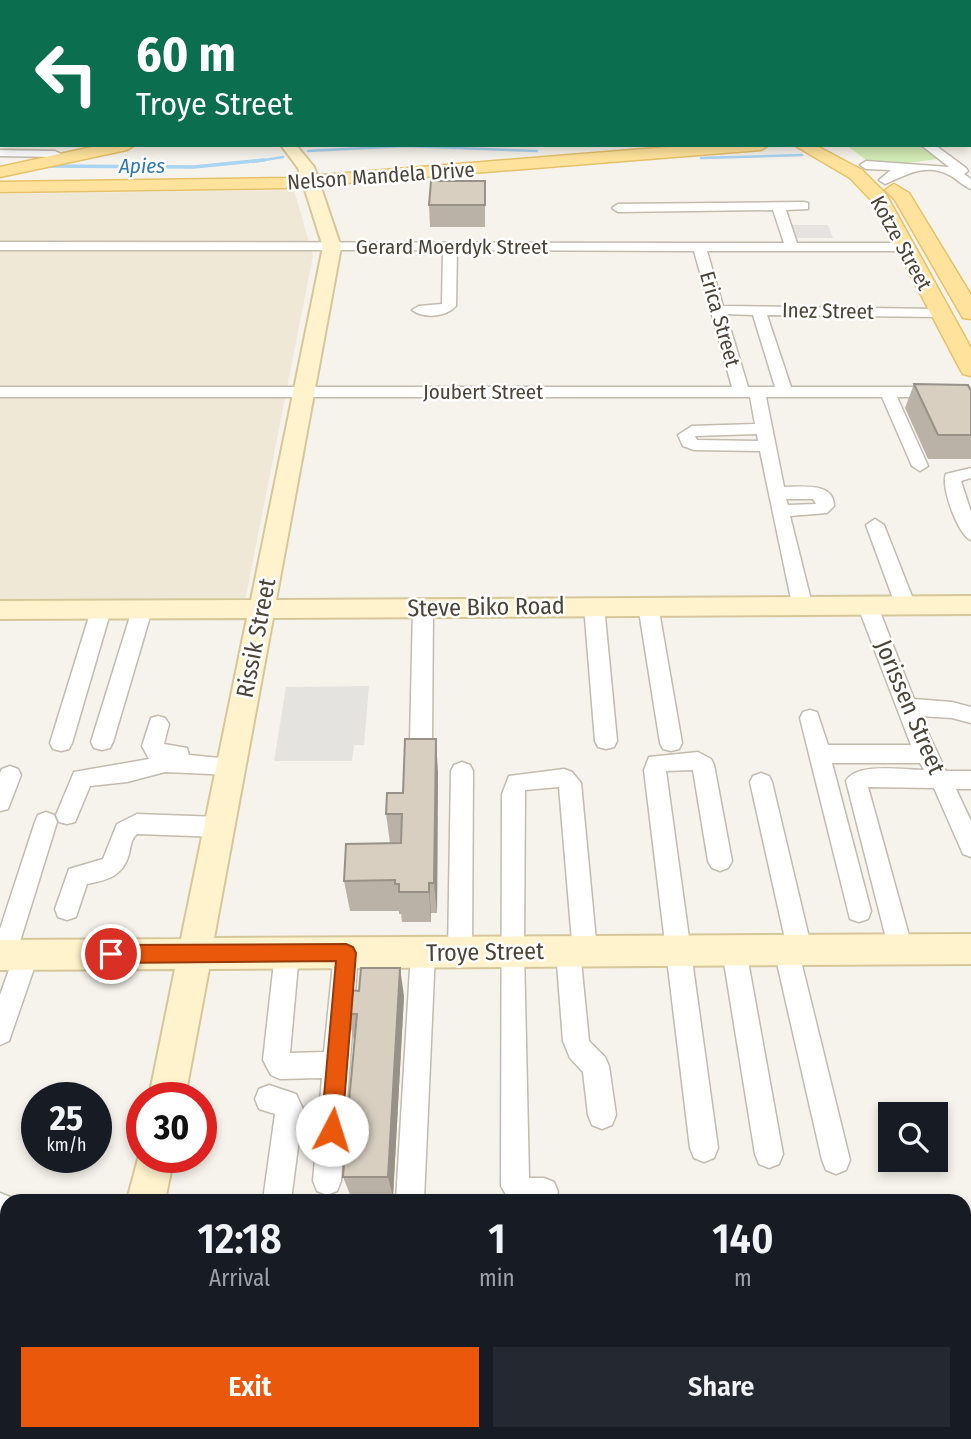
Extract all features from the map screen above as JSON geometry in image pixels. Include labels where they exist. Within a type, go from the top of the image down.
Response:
[{"type":"main road","points":[[0,172],[118,147]]},
{"type":"main road","name":"Rissik Street","points":[[170,1082],[332,247],[309,177],[301,159],[290,147]]},
{"type":"main road","name":"Nelson Mandela Drive","points":[[0,187],[198,186],[680,147]]},
{"type":"main road","name":"Nelson Mandela Drive","points":[[0,178],[309,177],[733,147]]},
{"type":"main road","name":"Kotze Street","points":[[807,147],[885,180],[902,197],[970,311]]},
{"type":"main road","points":[[825,147],[861,169]]},
{"type":"main road","name":"Kotze Street","points":[[842,147],[861,169],[879,198],[971,369]]},
{"type":"main road","name":"Steve Biko Road","points":[[0,610],[802,604],[971,606]]},
{"type":"main road","name":"Troye Street","points":[[10,954],[971,949]]},
{"type":"main road","points":[[147,1194],[152,1173]]},
{"type":"street","points":[[930,147],[971,178]]},
{"type":"street","points":[[0,153],[17,149],[55,154]]},
{"type":"street","points":[[861,169],[894,169],[949,161]]},
{"type":"street","points":[[885,180],[895,172],[931,168],[951,172],[971,186]]},
{"type":"street","points":[[778,206],[792,246]]},
{"type":"street","points":[[618,208],[804,206]]},
{"type":"street","name":"Gerard Moerdyk Street","points":[[0,246],[905,247]]},
{"type":"street","name":"Erica Street","points":[[699,247],[717,310],[766,438],[802,604]]},
{"type":"street","points":[[419,310],[441,311],[449,306],[450,248]]},
{"type":"street","name":"Inez Street","points":[[717,310],[940,313]]},
{"type":"street","points":[[760,311],[784,391]]},
{"type":"street","points":[[887,391],[920,466]]},
{"type":"street","name":"Joubert Street","points":[[0,392],[887,391],[968,395]]},
{"type":"street","points":[[971,473],[955,475],[952,486],[971,534]]},
{"type":"street","points":[[875,524],[905,604]]},
{"type":"street","name":"Jorissen Street","points":[[867,604],[924,754],[940,779],[971,848]]},
{"type":"street","points":[[648,605],[671,743]]},
{"type":"street","points":[[594,606],[606,741]]},
{"type":"street","points":[[421,741],[423,608]]},
{"type":"street","points":[[61,743],[101,610]]},
{"type":"street","points":[[102,742],[142,610]]},
{"type":"street","points":[[906,707],[952,709],[971,715]]},
{"type":"street","points":[[810,718],[859,911]]},
{"type":"street","points":[[158,724],[153,746],[158,754],[233,759]]},
{"type":"street","points":[[819,754],[924,754]]},
{"type":"street","points":[[0,1032],[10,954],[57,818],[82,778],[127,773],[165,763],[233,759]]},
{"type":"street","points":[[704,1148],[655,770],[657,763],[698,761],[703,765],[720,861]]},
{"type":"street","points":[[411,1194],[444,952],[462,771]]},
{"type":"street","points":[[0,802],[10,775]]},
{"type":"street","points":[[544,1192],[521,1192],[515,1186],[512,951],[514,786],[521,780],[564,778],[568,780],[571,788],[576,1041],[579,1049],[591,1059],[597,1070],[602,1115]]},
{"type":"street","points":[[901,950],[856,789],[857,781],[862,778],[971,780]]},
{"type":"street","points":[[761,782],[836,1160]]},
{"type":"street","points":[[444,952],[452,795]]},
{"type":"street","points":[[67,909],[77,876],[109,868],[127,828],[137,824],[220,827]]},
{"type":"street","points":[[734,950],[769,1154]]},
{"type":"street","points":[[287,953],[276,1060],[280,1066],[324,1065]]},
{"type":"street","points":[[327,1181],[346,953]]},
{"type":"street","points":[[269,1099],[286,1104],[289,1109],[278,1194]]},
{"type":"shaded area","points":[[294,190],[313,256],[245,601],[0,602],[0,194]]},
{"type":"shaded area","points":[[788,225],[828,225],[833,238],[792,238]]},
{"type":"shaded area","points":[[369,686],[364,745],[354,745],[352,761],[274,761],[286,687]]},
{"type":"green space","points":[[849,147],[922,147],[937,159],[881,167],[874,166]]},
{"type":"building","points":[[431,181],[485,181],[485,205],[429,205]]},
{"type":"building","points":[[914,384],[968,385],[971,391],[971,435],[938,435]]},
{"type":"building","points":[[405,739],[436,739],[434,883],[429,883],[429,892],[399,892],[399,884],[395,884],[395,880],[344,881],[346,844],[401,843],[402,814],[386,814],[387,793],[403,793]]},
{"type":"building","points":[[361,968],[400,968],[388,1177],[343,1177],[345,1146],[337,1146],[340,1102],[349,1102],[357,1014],[347,1014],[349,990],[359,991]]},
{"type":"waterway","name":"Apies","points":[[308,151],[386,147]]},
{"type":"waterway","name":"Apies","points":[[431,147],[537,151]]},
{"type":"waterway","name":"Apies","points":[[701,158],[802,155]]},
{"type":"waterway","name":"Apies","points":[[253,162],[283,157]]},
{"type":"waterway","name":"Apies","points":[[45,166],[194,167],[264,160]]},
{"type":"route","points":[[111,954],[346,953],[332,1130]]}]
